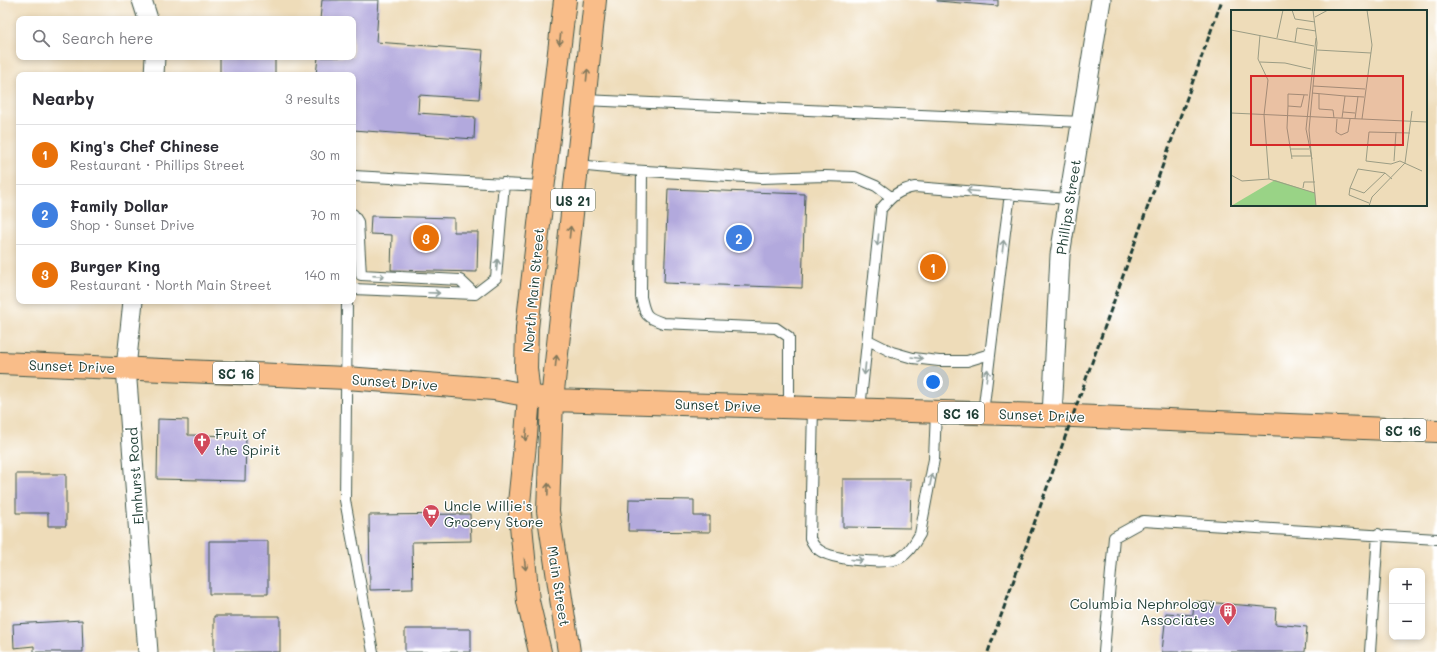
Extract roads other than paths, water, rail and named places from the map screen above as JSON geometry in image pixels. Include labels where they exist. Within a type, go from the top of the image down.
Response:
[{"type":"main road","name":"North Main Street","points":[[540,652],[528,601],[519,503],[529,396],[526,368],[527,328],[565,0]]},
{"type":"main road","name":"North Main Street","points":[[552,400],[595,0]]},
{"type":"main road","name":"Sunset Drive","points":[[0,363],[346,378],[494,390],[552,400],[983,413],[1437,431]]},
{"type":"main road","name":"Main Street","points":[[552,400],[548,511],[569,652]]},
{"type":"street","points":[[142,0],[147,16]]},
{"type":"street","name":"Phillips Street","points":[[1052,416],[1060,255],[1101,0]]},
{"type":"street","points":[[154,72],[155,60]]},
{"type":"street","name":"Elmhurst Road","points":[[133,304],[126,368],[148,652]]},
{"type":"lane","points":[[584,100],[1082,122]]},
{"type":"lane","points":[[577,165],[642,171],[762,178],[826,176],[855,177],[876,186],[891,196]]},
{"type":"lane","points":[[642,171],[642,297],[644,311],[650,319],[663,323],[776,328],[789,337],[789,407]]},
{"type":"lane","points":[[356,176],[543,186]]},
{"type":"lane","points":[[356,289],[475,294],[496,278],[504,183]]},
{"type":"lane","points":[[860,409],[881,209],[891,196],[904,189],[915,187],[1069,199]]},
{"type":"lane","points":[[983,413],[1010,194]]},
{"type":"lane","points":[[356,219],[358,222],[361,275],[460,280],[475,294]]},
{"type":"lane","points":[[346,304],[345,500],[373,652]]},
{"type":"lane","points":[[868,340],[892,352],[913,358],[939,361],[967,361],[990,354]]},
{"type":"lane","points":[[813,408],[809,529],[813,546],[819,551],[828,555],[842,558],[887,561],[900,558],[907,553],[920,534],[932,478],[936,412]]},
{"type":"lane","points":[[1104,652],[1114,537],[1143,521],[1437,538]]},
{"type":"lane","points":[[1370,652],[1378,534]]},
{"type":"railway","points":[[988,652],[1222,0]]},
{"type":"place","name":"Burger King","points":[[426,238]]},
{"type":"place","name":"Family Dollar","points":[[739,238]]},
{"type":"place","name":"King's Chef Chinese","points":[[933,267]]},
{"type":"place","name":"Fruit of the Spirit","points":[[202,456]]},
{"type":"place","name":"Uncle Willie's Grocery Store","points":[[431,528]]},
{"type":"place","name":"Columbia Nephrology Associates","points":[[1228,626]]}]
